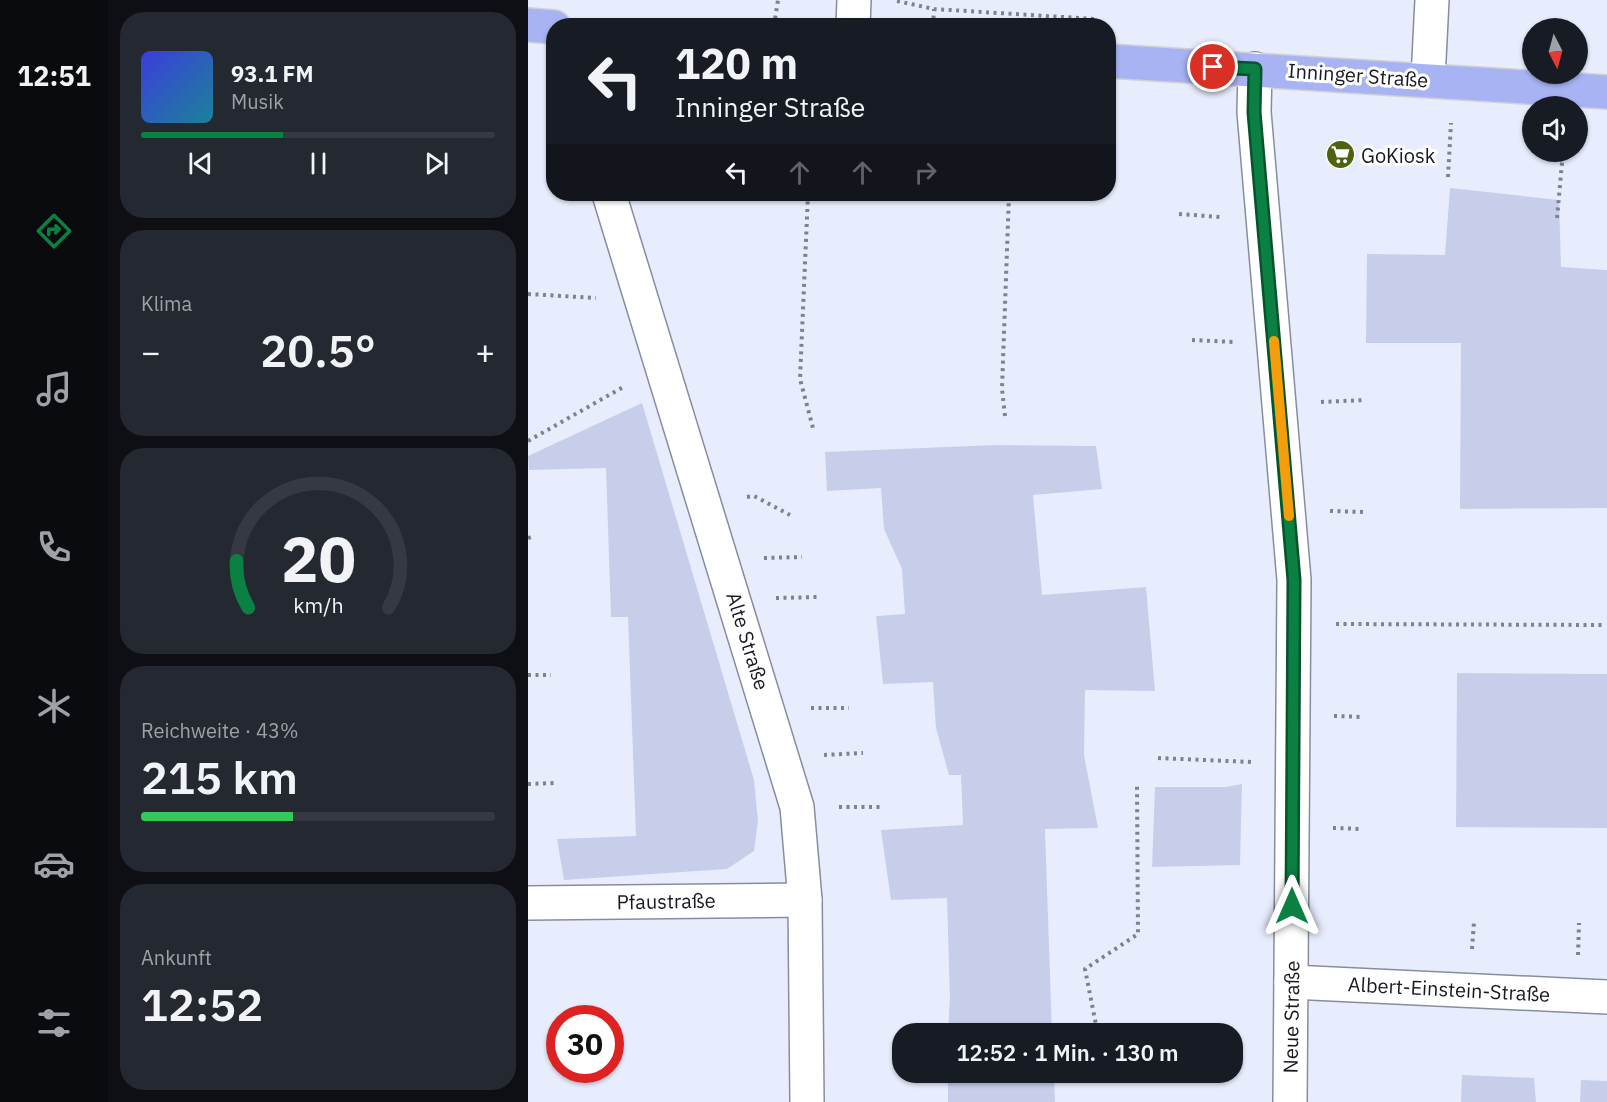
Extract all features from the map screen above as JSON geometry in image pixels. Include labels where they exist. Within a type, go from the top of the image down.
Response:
[{"type":"main road","points":[[528,26],[546,27]]},
{"type":"main road","name":"Inninger Straße","points":[[1116,61],[1428,79],[1607,92]]},
{"type":"street","points":[[853,18],[854,0]]},
{"type":"street","points":[[1428,79],[1432,0]]},
{"type":"street","name":"Neue Straße","points":[[1255,69],[1254,112],[1294,580],[1290,1102]]},
{"type":"street","name":"Alte Straße","points":[[611,201],[798,807],[805,900],[807,1102]]},
{"type":"street","name":"Pfaustraße","points":[[528,903],[805,900]]},
{"type":"street","name":"Albert-Einstein-Straße","points":[[1291,982],[1607,997]]},
{"type":"path","points":[[775,18],[778,0]]},
{"type":"path","points":[[933,18],[934,9]]},
{"type":"path","points":[[1448,177],[1451,120]]},
{"type":"path","points":[[1557,218],[1562,162]]},
{"type":"path","points":[[808,201],[800,379],[813,428]]},
{"type":"path","points":[[1005,416],[1002,389],[1009,201]]},
{"type":"path","points":[[528,294],[642,300]]},
{"type":"path","points":[[528,441],[662,364]]},
{"type":"path","points":[[1294,623],[1602,625]]},
{"type":"path","points":[[528,675],[551,675]]},
{"type":"path","points":[[1158,758],[1293,764]]},
{"type":"path","points":[[528,784],[555,783]]},
{"type":"path","points":[[1096,1023],[1085,969],[1138,934],[1137,785]]},
{"type":"shaded area","points":[[1450,188],[1559,200],[1561,267],[1607,270],[1607,508],[1460,509],[1461,343],[1366,343],[1367,254],[1445,255]]},
{"type":"shaded area","points":[[642,403],[754,780],[758,821],[754,851],[727,869],[564,880],[557,839],[636,836],[628,617],[611,617],[606,468],[529,470],[528,456]]},
{"type":"shaded area","points":[[997,445],[1096,446],[1102,489],[1033,495],[1042,595],[1146,587],[1155,691],[1085,690],[1084,755],[1098,828],[1045,829],[1052,1023],[949,1023],[947,898],[891,900],[881,830],[963,825],[961,775],[949,775],[936,728],[933,682],[883,684],[876,616],[905,614],[902,569],[884,529],[881,488],[827,491],[825,452]]},
{"type":"shaded area","points":[[1457,673],[1607,674],[1607,828],[1456,827]]},
{"type":"shaded area","points":[[1242,784],[1240,865],[1152,867],[1155,787],[1226,787]]},
{"type":"shaded area","points":[[1462,1075],[1534,1078],[1536,1102],[1461,1102]]},
{"type":"shaded area","points":[[1581,1080],[1607,1081],[1607,1102],[1580,1102]]},
{"type":"shaded area","points":[[948,1083],[1054,1083],[1055,1102],[948,1102]]},
{"type":"slow traffic","points":[[1274,341],[1289,516]]},
{"type":"place","name":"GoKiosk","points":[[1340,155]]},
{"type":"route","points":[[1213,67],[1255,69],[1254,112],[1294,580],[1292,906]]}]
